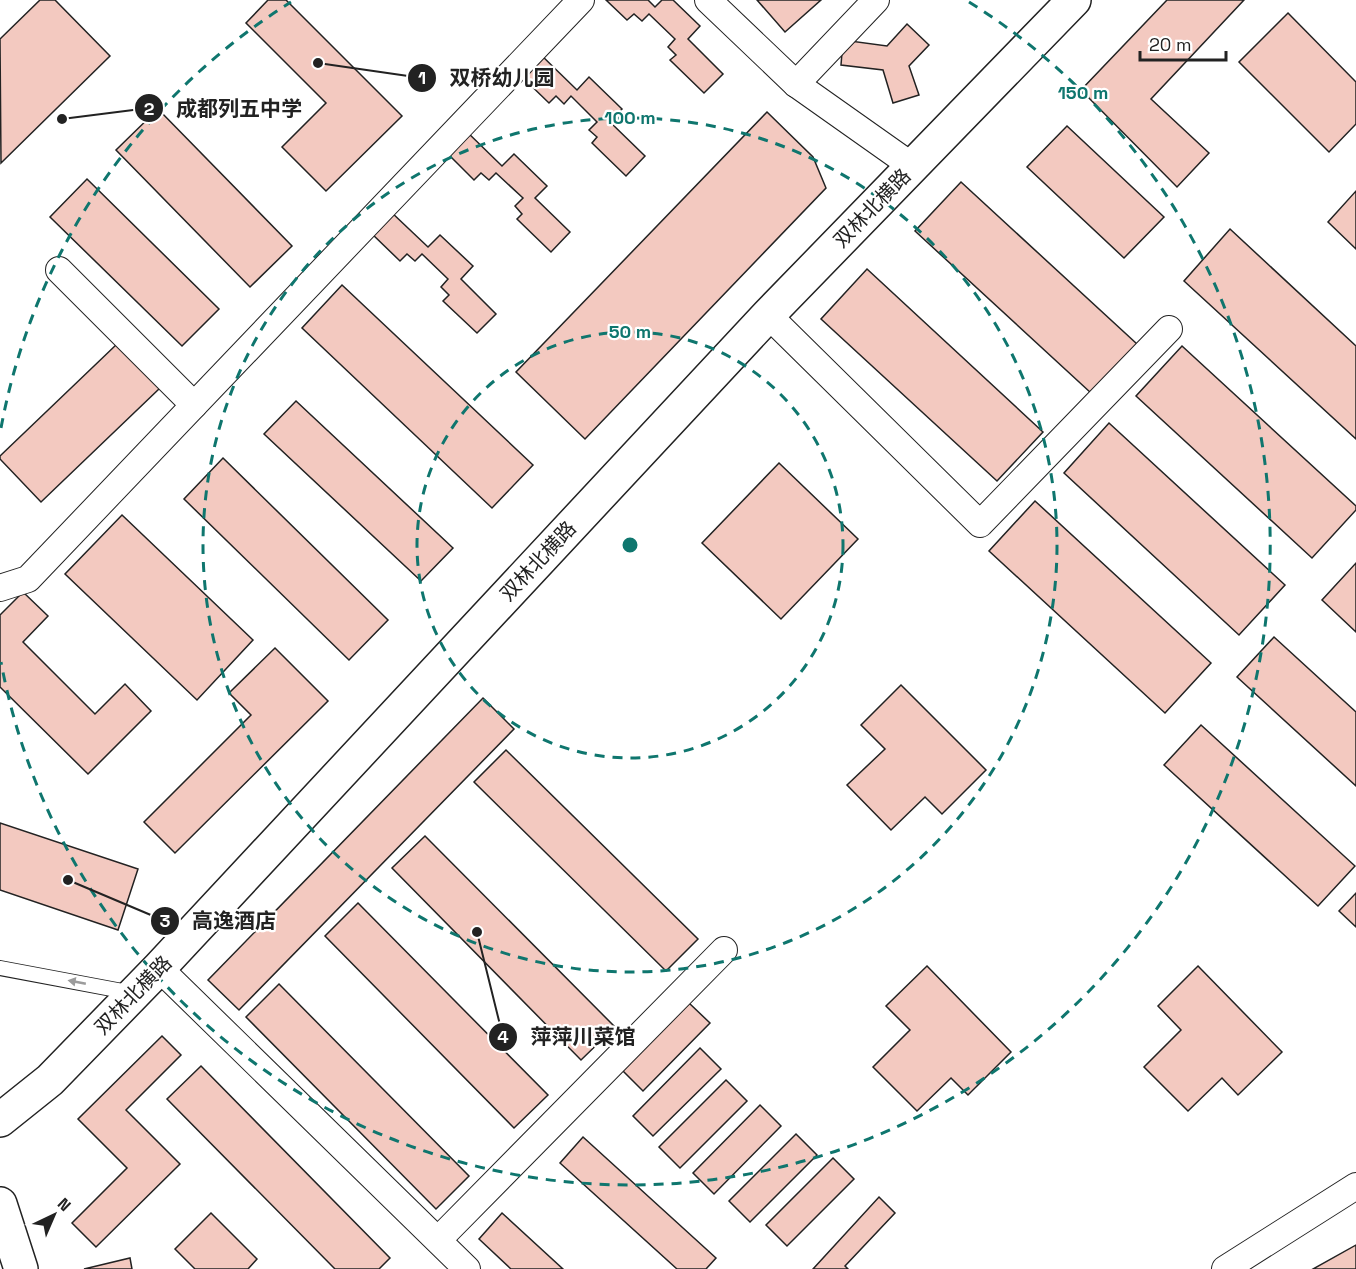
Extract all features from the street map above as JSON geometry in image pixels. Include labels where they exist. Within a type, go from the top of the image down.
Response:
[{"type":"street","points":[[0,588],[28,579],[581,0]]},
{"type":"street","points":[[708,0],[796,84],[912,166]]},
{"type":"street","points":[[796,84],[876,0]]},
{"type":"street","name":"双林北横路","points":[[0,1120],[50,1080],[159,968],[768,315],[1074,0]]},
{"type":"street","points":[[59,270],[194,405]]},
{"type":"street","points":[[768,315],[980,524],[1168,329]]},
{"type":"street","points":[[438,1240],[724,950]]},
{"type":"street","points":[[159,968],[467,1269]]},
{"type":"street","points":[[1225,1269],[1356,1186]]},
{"type":"street","points":[[0,1204],[21,1269]]},
{"type":"lane","points":[[0,968],[135,993]]},
{"type":"building","points":[[40,0],[55,0],[110,56],[1,163],[0,39]]},
{"type":"building","points":[[268,0],[286,0],[402,116],[326,191],[282,147],[326,103],[246,23]]},
{"type":"building","points":[[606,0],[648,0],[655,7],[662,0],[673,0],[700,26],[688,39],[723,74],[704,93],[670,60],[676,55],[668,47],[675,39],[649,14],[642,21],[634,14],[627,20]]},
{"type":"building","points":[[757,0],[821,0],[785,32]]},
{"type":"building","points":[[1167,0],[1244,0],[1151,99],[1209,153],[1177,187],[1081,90]]},
{"type":"building","points":[[1288,13],[1356,82],[1356,124],[1329,152],[1239,62]]},
{"type":"building","points":[[907,24],[929,45],[909,66],[919,95],[893,103],[883,70],[841,65],[843,40],[887,46]]},
{"type":"building","points":[[539,53],[577,90],[589,77],[622,109],[610,122],[645,156],[626,176],[592,143],[597,137],[589,130],[597,122],[571,96],[564,104],[556,96],[549,103],[519,74]]},
{"type":"building","points":[[158,109],[292,246],[250,287],[116,150]]},
{"type":"building","points":[[767,112],[813,157],[826,188],[585,439],[516,372]]},
{"type":"building","points":[[1067,126],[1164,217],[1124,258],[1027,167]]},
{"type":"building","points":[[464,129],[502,166],[514,154],[547,186],[535,198],[570,232],[551,252],[517,219],[522,214],[515,206],[523,198],[496,173],[489,180],[481,173],[474,180],[444,150]]},
{"type":"building","points":[[87,179],[219,309],[182,346],[50,217]]},
{"type":"building","points":[[961,182],[1137,344],[1091,393],[915,231]]},
{"type":"building","points":[[1356,191],[1356,249],[1328,222]]},
{"type":"building","points":[[390,211],[428,247],[440,235],[473,266],[461,279],[496,314],[477,333],[443,301],[449,295],[441,287],[448,279],[422,254],[415,261],[407,254],[400,261],[370,232]]},
{"type":"building","points":[[1230,229],[1356,346],[1356,439],[1184,281]]},
{"type":"building","points":[[867,269],[1043,432],[997,481],[821,319]]},
{"type":"building","points":[[342,285],[533,465],[492,508],[302,328]]},
{"type":"building","points":[[117,344],[160,388],[41,502],[0,459],[0,456]]},
{"type":"building","points":[[1182,346],[1356,506],[1356,510],[1312,558],[1136,396]]},
{"type":"building","points":[[296,401],[453,548],[421,581],[264,434]]},
{"type":"building","points":[[1109,423],[1285,585],[1239,635],[1064,473]]},
{"type":"building","points":[[223,458],[388,620],[349,660],[184,499]]},
{"type":"building","points":[[779,463],[858,539],[781,619],[702,543]]},
{"type":"building","points":[[1035,501],[1211,663],[1165,713],[989,551]]},
{"type":"building","points":[[122,515],[253,640],[197,700],[65,574]]},
{"type":"building","points":[[1356,563],[1356,632],[1322,600]]},
{"type":"building","points":[[23,592],[48,616],[23,642],[95,714],[125,684],[151,711],[88,774],[0,687],[0,615]]},
{"type":"building","points":[[1274,637],[1356,712],[1356,786],[1237,677]]},
{"type":"building","points":[[275,648],[328,701],[175,853],[144,822],[251,715],[229,693]]},
{"type":"building","points":[[901,685],[986,770],[942,814],[925,797],[891,830],[847,785],[885,749],[861,725]]},
{"type":"building","points":[[483,698],[514,729],[239,1010],[208,980]]},
{"type":"building","points":[[1201,725],[1355,866],[1318,906],[1164,765]]},
{"type":"building","points":[[506,750],[698,939],[666,971],[474,782]]},
{"type":"building","points":[[0,823],[138,869],[118,930],[0,890]]},
{"type":"building","points":[[425,836],[615,1027],[581,1060],[392,868]]},
{"type":"building","points":[[1356,893],[1356,927],[1339,911]]},
{"type":"building","points":[[358,903],[548,1095],[514,1128],[325,936]]},
{"type":"building","points":[[927,966],[1011,1052],[968,1095],[951,1078],[917,1111],[873,1067],[910,1030],[886,1006]]},
{"type":"building","points":[[1198,966],[1282,1052],[1238,1095],[1222,1078],[1188,1111],[1144,1067],[1181,1030],[1158,1006]]},
{"type":"building","points":[[279,984],[469,1176],[436,1209],[246,1017]]},
{"type":"building","points":[[689,1003],[710,1023],[643,1091],[622,1070]]},
{"type":"building","points":[[162,1036],[181,1055],[126,1110],[180,1164],[96,1247],[72,1223],[127,1168],[78,1119]]},
{"type":"building","points":[[700,1048],[721,1069],[653,1136],[633,1116]]},
{"type":"building","points":[[201,1066],[390,1258],[379,1269],[335,1269],[167,1099]]},
{"type":"building","points":[[726,1080],[747,1101],[680,1168],[659,1147]]},
{"type":"building","points":[[760,1105],[781,1126],[714,1194],[693,1173]]},
{"type":"building","points":[[796,1134],[817,1155],[750,1222],[729,1201]]},
{"type":"building","points":[[583,1137],[716,1258],[706,1269],[677,1269],[560,1163]]},
{"type":"building","points":[[833,1158],[854,1179],[787,1246],[766,1225]]},
{"type":"building","points":[[879,1197],[895,1213],[845,1266],[848,1269],[813,1269]]},
{"type":"building","points":[[211,1213],[257,1259],[248,1269],[195,1269],[175,1249]]},
{"type":"building","points":[[502,1213],[563,1269],[511,1269],[479,1239]]},
{"type":"building","points":[[1356,1245],[1356,1269],[1313,1269]]},
{"type":"building","points":[[130,1258],[132,1269],[84,1269]]},
{"type":"place","name":"双桥幼儿园","points":[[318,63]]},
{"type":"place","name":"成都列五中学","points":[[62,119]]},
{"type":"place","name":"高逸酒店","points":[[68,880]]},
{"type":"place","name":"萍萍川菜馆","points":[[477,932]]}]
